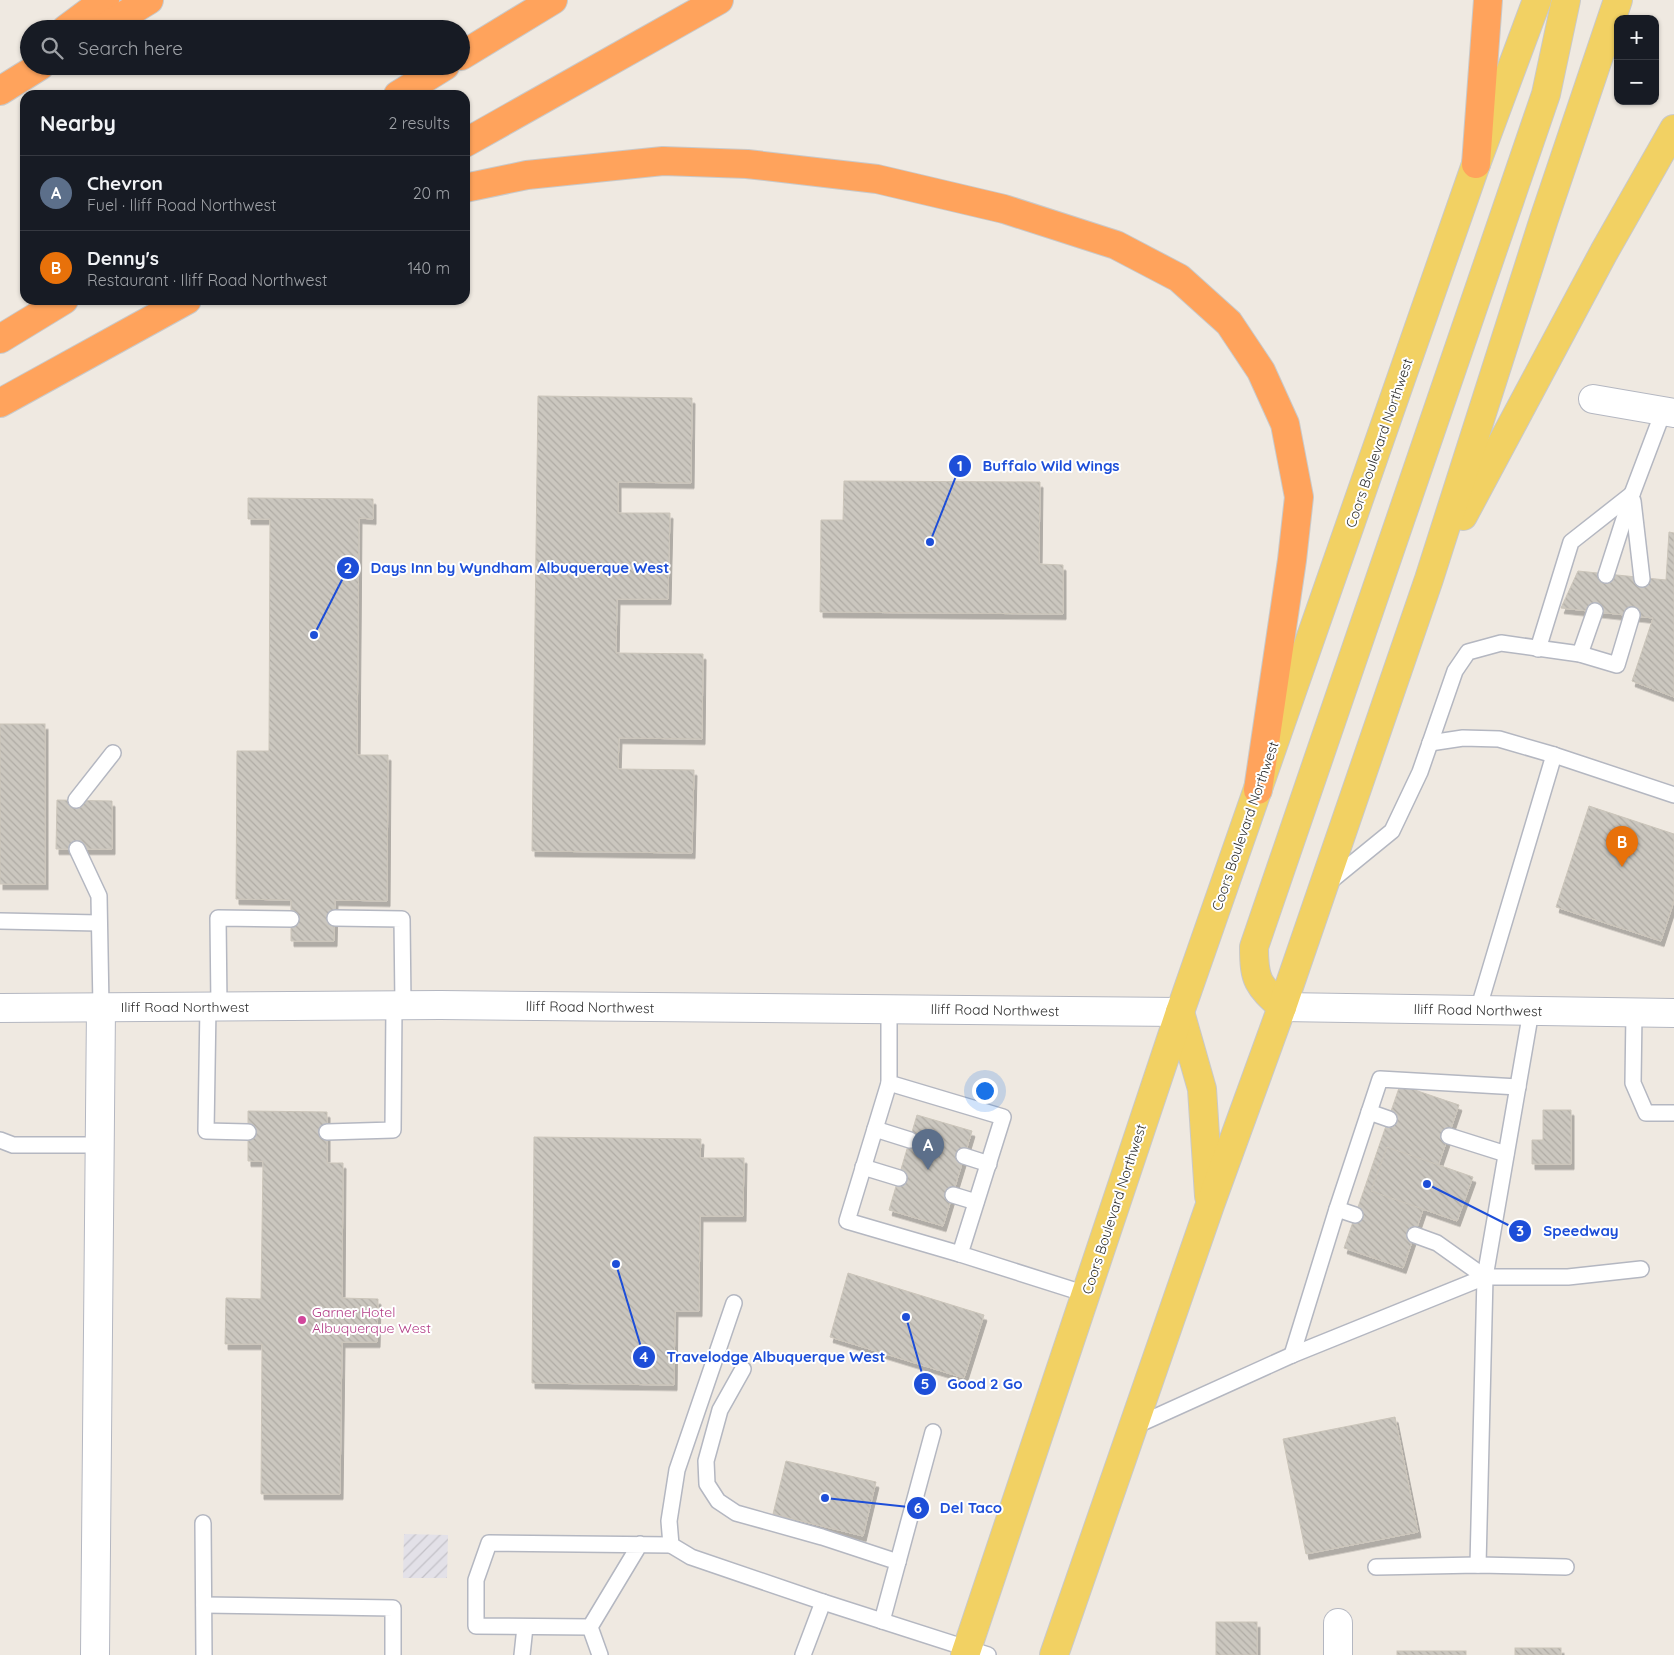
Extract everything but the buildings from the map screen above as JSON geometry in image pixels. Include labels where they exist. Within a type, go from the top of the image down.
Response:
[{"type":"highway","points":[[78,20],[106,0]]},
{"type":"highway","points":[[117,20],[149,0]]},
{"type":"highway","points":[[470,51],[553,0]]},
{"type":"highway","points":[[470,140],[719,0]]},
{"type":"highway","points":[[1476,164],[1488,0]]},
{"type":"highway","points":[[0,78],[20,64]]},
{"type":"highway","points":[[0,91],[26,75]]},
{"type":"highway","points":[[406,90],[430,75]]},
{"type":"highway","points":[[470,187],[527,175],[663,160],[747,164],[878,179],[1004,209],[1116,245],[1179,278],[1228,323],[1261,371],[1285,424],[1298,497],[1292,560],[1258,790]]},
{"type":"highway","points":[[0,339],[56,305]]},
{"type":"highway","points":[[0,403],[178,305]]},
{"type":"main road","name":"Coors Boulevard Northwest","points":[[973,1652],[1086,1294],[1180,1012],[1476,164],[1537,0]]},
{"type":"main road","points":[[1282,1007],[1261,987],[1254,969],[1254,946],[1546,94],[1566,0]]},
{"type":"main road","points":[[1054,1655],[1210,1205],[1282,1007],[1429,579],[1541,229],[1618,0]]},
{"type":"main road","points":[[1429,579],[1604,252],[1674,129]]},
{"type":"main road","points":[[1180,1012],[1202,1089],[1210,1205]]},
{"type":"street","points":[[1593,399],[1669,413]]},
{"type":"street","name":"Iliff Road Northwest","points":[[0,1008],[398,1005],[1180,1012]]},
{"type":"street","points":[[95,1655],[101,1007]]},
{"type":"street","name":"Iliff Road Northwest","points":[[1282,1007],[1634,1013],[1673,1011]]},
{"type":"street","points":[[1338,1623],[1338,1655]]},
{"type":"lane","points":[[1606,575],[1632,494],[1669,413]]},
{"type":"lane","points":[[1632,494],[1642,579]]},
{"type":"lane","points":[[1538,648],[1571,542],[1632,494]]},
{"type":"lane","points":[[1580,654],[1595,611]]},
{"type":"lane","points":[[1324,886],[1392,831],[1420,772],[1455,671],[1468,652],[1501,642],[1580,654],[1617,665],[1632,615]]},
{"type":"lane","points":[[1430,744],[1463,738],[1499,739],[1674,795]]},
{"type":"lane","points":[[76,800],[113,753]]},
{"type":"lane","points":[[1478,1010],[1554,756]]},
{"type":"lane","points":[[77,849],[99,896],[101,1007]]},
{"type":"lane","points":[[248,1132],[206,1131],[218,918],[291,919]]},
{"type":"lane","points":[[328,1132],[394,1130],[402,919],[335,918]]},
{"type":"lane","points":[[0,921],[99,923]]},
{"type":"lane","points":[[889,1010],[889,1083],[847,1221],[1086,1294]]},
{"type":"lane","points":[[1478,1565],[1485,1276],[1530,1011]]},
{"type":"lane","points":[[1634,1013],[1633,1083],[1646,1113],[1674,1113]]},
{"type":"lane","points":[[1292,1355],[1337,1209],[1380,1080],[1518,1086]]},
{"type":"lane","points":[[889,1083],[1003,1118],[960,1254]]},
{"type":"lane","points":[[1370,1112],[1389,1119]]},
{"type":"lane","points":[[875,1129],[910,1140]]},
{"type":"lane","points":[[1449,1136],[1506,1154]]},
{"type":"lane","points":[[0,1140],[13,1145],[100,1145]]},
{"type":"lane","points":[[964,1156],[988,1164]]},
{"type":"lane","points":[[863,1167],[899,1178]]},
{"type":"lane","points":[[953,1195],[976,1202]]},
{"type":"lane","points":[[1337,1209],[1355,1215]]},
{"type":"lane","points":[[1415,1235],[1437,1243],[1485,1276]]},
{"type":"lane","points":[[1133,1427],[1292,1355],[1485,1276],[1568,1276],[1641,1269]]},
{"type":"lane","points":[[671,1545],[669,1521],[677,1470],[734,1303]]},
{"type":"lane","points":[[743,1369],[720,1410],[706,1461],[707,1484],[718,1501],[736,1513],[822,1537],[898,1562]]},
{"type":"lane","points":[[882,1621],[933,1432]]},
{"type":"lane","points":[[202,1523],[204,1655]]},
{"type":"lane","points":[[590,1627],[476,1626],[476,1580],[489,1542],[671,1545],[692,1557],[973,1652]]},
{"type":"lane","points":[[590,1627],[640,1544]]},
{"type":"lane","points":[[1376,1567],[1478,1565],[1566,1568]]},
{"type":"lane","points":[[803,1655],[823,1602]]},
{"type":"lane","points":[[204,1605],[393,1608],[393,1655]]},
{"type":"lane","points":[[522,1655],[525,1627]]},
{"type":"lane","points":[[590,1627],[600,1655]]},
{"type":"shaded area","points":[[404,1534],[448,1535],[447,1578],[403,1578]]},
{"type":"place","name":"Buffalo Wild Wings","points":[[930,542]]},
{"type":"place","name":"Days Inn by Wyndham Albuquerque West","points":[[314,635]]},
{"type":"place","name":"Denny's","points":[[1622,867]]},
{"type":"place","name":"Chevron","points":[[928,1170]]},
{"type":"place","name":"Speedway","points":[[1427,1184]]},
{"type":"place","name":"Travelodge Albuquerque West","points":[[616,1264]]},
{"type":"place","name":"Good 2 Go","points":[[906,1317]]},
{"type":"place","name":"Garner Hotel Albuquerque West","points":[[302,1320]]},
{"type":"place","name":"Del Taco","points":[[825,1498]]}]
